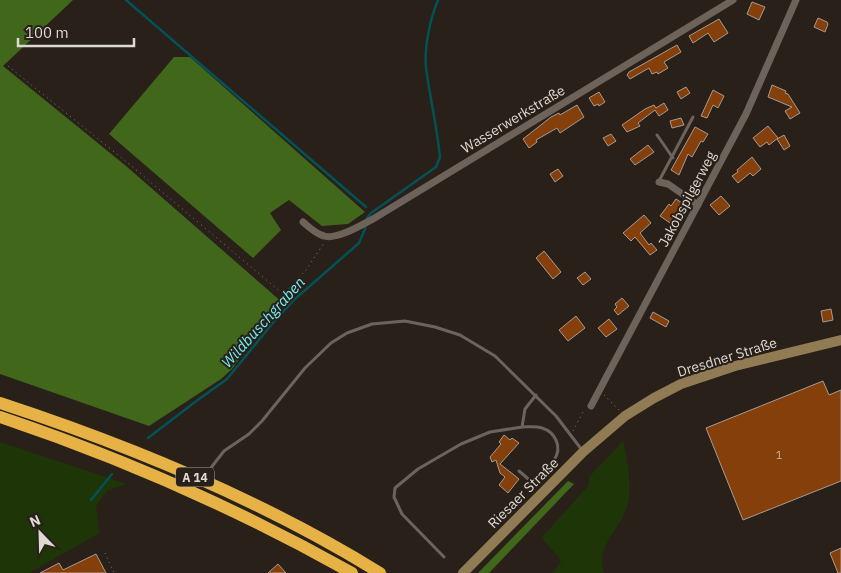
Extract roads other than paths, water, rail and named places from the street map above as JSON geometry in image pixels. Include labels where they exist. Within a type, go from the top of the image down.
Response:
[{"type":"highway","name":"A 14","points":[[0,402],[126,448],[201,480],[295,525],[380,573]]},
{"type":"highway","name":"A 14","points":[[0,417],[119,461],[205,497],[285,536],[352,573]]},
{"type":"main road","name":"Dresdner Straße","points":[[604,434],[625,416],[681,384],[735,366],[841,340]]},
{"type":"main road","name":"Riesaer Straße","points":[[463,573],[583,452],[604,434]]},
{"type":"street","name":"Wasserwerkstraße","points":[[303,222],[317,233],[330,237],[339,235],[373,219],[733,0]]},
{"type":"street","name":"Jakobspilgerweg","points":[[591,406],[598,389],[746,114],[796,0]]},
{"type":"street","points":[[659,182],[668,184],[698,205]]},
{"type":"lane","points":[[659,182],[693,117]]},
{"type":"lane","points":[[657,134],[673,158]]},
{"type":"lane","points":[[201,480],[224,450],[249,434],[262,421],[305,368],[331,343],[372,324],[405,322],[435,327],[460,335],[495,356],[556,416],[583,452]]},
{"type":"lane","points":[[522,426],[525,409],[536,395]]},
{"type":"lane","points":[[444,557],[402,514],[394,497],[396,488],[418,469],[461,444],[490,432],[522,426],[538,427],[547,430],[554,436],[558,447],[554,459],[532,483],[519,471]]},
{"type":"waterway","points":[[126,0],[366,207]]},
{"type":"waterway","name":"Wildbuschgraben","points":[[148,438],[227,379],[276,319],[295,299],[359,243],[367,218],[371,213],[436,167],[440,157],[426,68],[426,52],[432,16],[438,0]]},
{"type":"waterway","name":"Wildbuschgraben","points":[[91,500],[112,474]]}]
